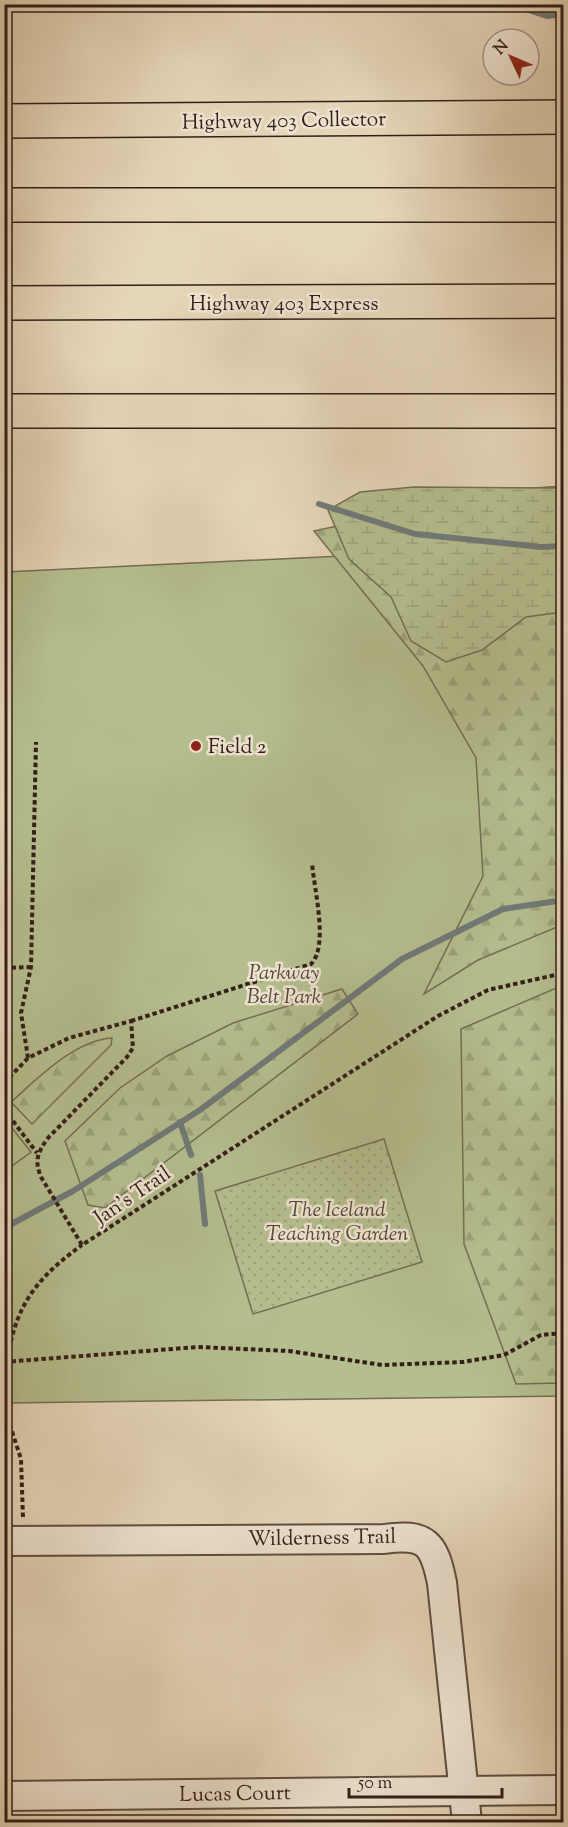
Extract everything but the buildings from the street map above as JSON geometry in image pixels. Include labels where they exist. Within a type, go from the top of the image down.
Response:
[{"type":"highway","name":"Highway 403 Collector","points":[[4,121],[564,117]]},
{"type":"highway","points":[[4,205],[564,205]]},
{"type":"highway","name":"Highway 403 Express","points":[[4,303],[564,301]]},
{"type":"highway","points":[[4,411],[564,411]]},
{"type":"street","name":"Wilderness Trail","points":[[14,1540],[372,1539],[408,1535],[417,1538],[437,1558],[442,1583],[467,1822]]},
{"type":"street","name":"Lucas Court","points":[[4,1796],[564,1790]]},
{"type":"path","points":[[28,1058],[21,1013],[31,967],[36,742]]},
{"type":"path","points":[[4,1083],[28,1058],[69,1038],[311,964],[318,957],[321,943],[312,863]]},
{"type":"path","points":[[4,968],[31,967]]},
{"type":"path","name":"Jan's Trail","points":[[37,1153],[36,1166],[41,1177],[82,1245],[438,1016],[488,990],[564,973]]},
{"type":"path","points":[[4,1109],[37,1153],[47,1139],[127,1057],[132,1048],[130,1021]]},
{"type":"path","points":[[14,1540],[21,1459],[7,1416],[4,1394],[6,1362],[12,1332],[23,1305],[43,1278],[82,1245]]},
{"type":"path","points":[[6,1362],[198,1347],[289,1351],[382,1365],[463,1362],[504,1355],[541,1335],[564,1333]]},
{"type":"green space","points":[[563,486],[563,927],[557,927],[478,960],[424,994],[483,876],[476,758],[423,666],[314,531],[504,490]]},
{"type":"green space","points":[[414,487],[563,488],[563,612],[526,617],[482,650],[446,662],[411,641],[391,597],[349,559],[328,510],[360,492]]},
{"type":"green space","name":"Parkway Belt Park","points":[[447,551],[563,553],[563,1396],[5,1403],[5,572]]},
{"type":"green space","points":[[563,988],[563,1383],[516,1384],[464,1244],[461,1029],[554,989]]},
{"type":"green space","points":[[342,989],[358,1014],[105,1208],[88,1205],[65,1141],[120,1088],[167,1056],[233,1023]]},
{"type":"green space","points":[[112,1038],[111,1045],[32,1124],[11,1102],[57,1062],[71,1053],[98,1040]]},
{"type":"green space","points":[[4,1118],[31,1152],[5,1171],[4,1171]]},
{"type":"green space","name":"The Iceland Teaching Garden","points":[[384,1139],[422,1262],[253,1314],[215,1191]]},
{"type":"waterway","points":[[510,4],[547,16],[564,14]]},
{"type":"waterway","points":[[319,504],[415,534],[541,547],[564,546]]},
{"type":"waterway","points":[[4,1228],[73,1191],[200,1110],[402,959],[503,909],[564,900]]},
{"type":"waterway","points":[[180,1122],[191,1155]]},
{"type":"waterway","points":[[200,1175],[205,1224]]},
{"type":"place","name":"Field 2","points":[[196,746]]}]
